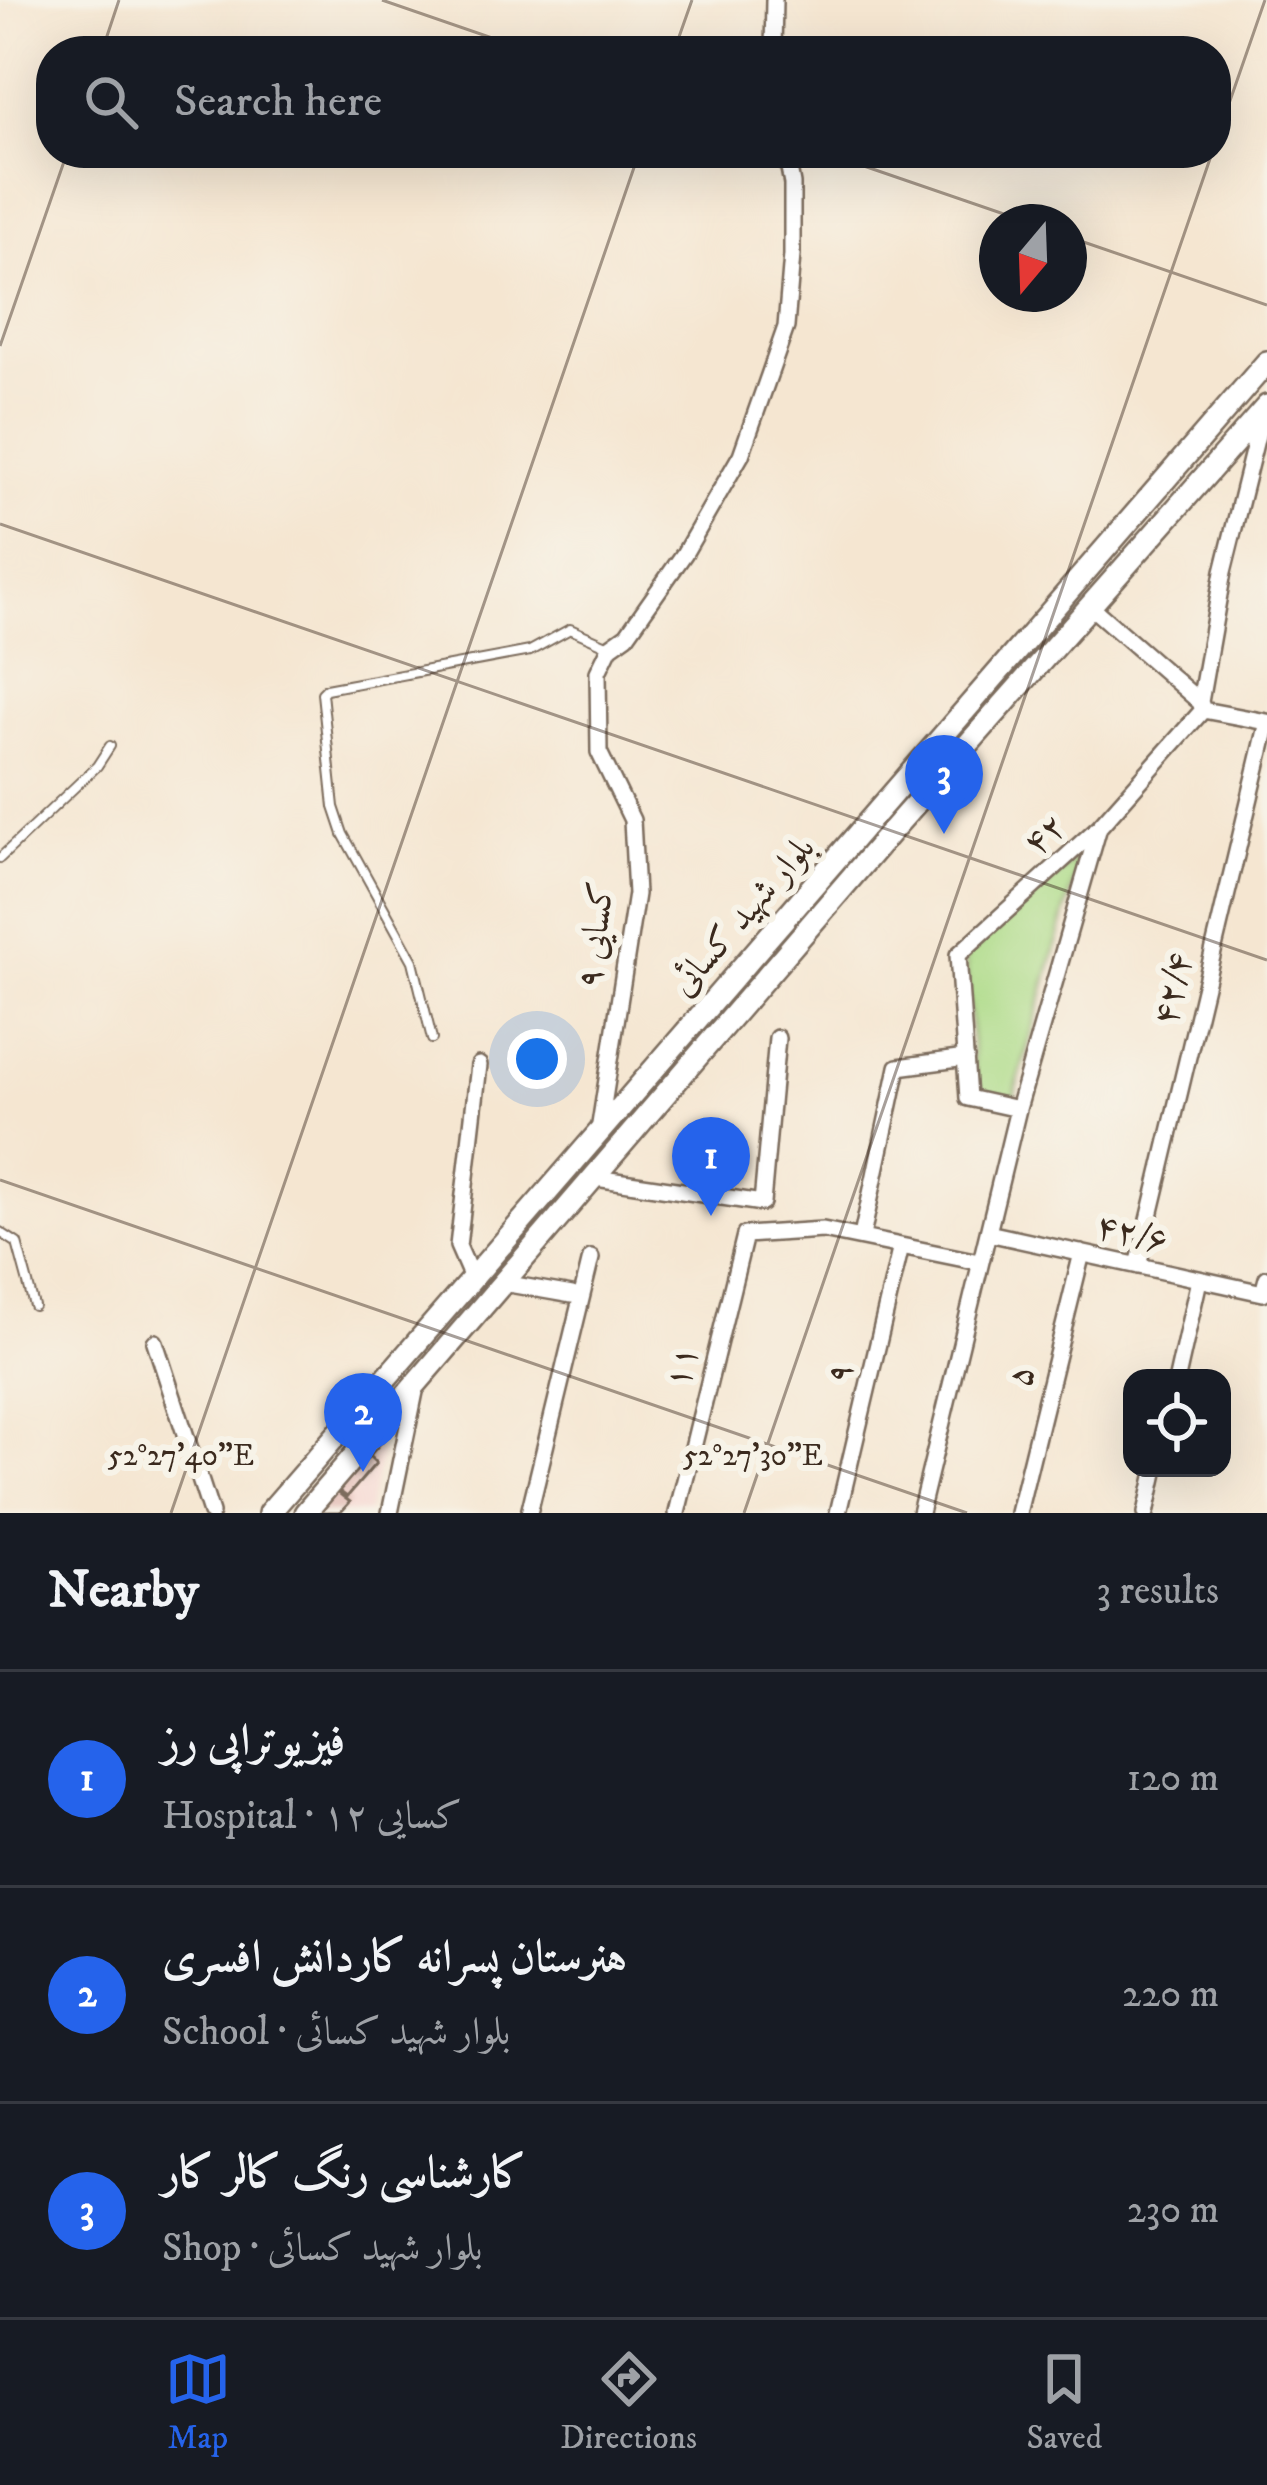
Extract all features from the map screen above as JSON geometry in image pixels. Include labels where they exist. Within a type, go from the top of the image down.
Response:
[{"type":"main road","name":"بلوار شهید کسائی","points":[[305,1513],[596,1178],[1267,362]]},
{"type":"main road","name":"بلوار شهید کسائی","points":[[269,1513],[598,1131],[1091,607],[1265,409]]},
{"type":"street","points":[[773,0],[773,36]]},
{"type":"street","points":[[610,647],[627,634],[684,554],[741,455],[786,327],[793,255],[789,168]]},
{"type":"street","points":[[1099,827],[1202,706],[1223,572],[1265,409]]},
{"type":"street","points":[[1091,607],[1202,706],[1267,724]]},
{"type":"street","name":"۹ کسایی","points":[[598,1131],[636,894],[632,820],[599,752],[598,672],[610,647]]},
{"type":"street","name":"۴۲/۴","points":[[1138,1267],[1267,724]]},
{"type":"street","name":"۴۲","points":[[1018,1109],[968,1098],[958,955],[1099,827]]},
{"type":"street","name":"۴۲","points":[[920,1513],[1018,1109],[1099,827]]},
{"type":"street","points":[[596,1178],[762,1203],[777,1038]]},
{"type":"street","points":[[966,1058],[898,1067],[862,1236],[979,1262]]},
{"type":"street","points":[[472,1278],[458,1246],[479,1065]]},
{"type":"street","name":"۱۱","points":[[677,1513],[746,1235],[824,1230],[862,1236]]},
{"type":"street","name":"۴۲/۶","points":[[988,1233],[1199,1280],[1265,1286]]},
{"type":"street","name":"۹","points":[[838,1513],[902,1246]]},
{"type":"street","name":"۵","points":[[1018,1513],[1082,1253]]},
{"type":"street","points":[[529,1513],[590,1258]]},
{"type":"street","points":[[1179,1369],[1199,1280]]},
{"type":"street","points":[[503,1283],[572,1295]]},
{"type":"street","points":[[155,1342],[211,1513]]},
{"type":"street","points":[[390,1513],[417,1383]]},
{"type":"street","points":[[1146,1513],[1154,1477]]},
{"type":"lane","points":[[432,1039],[413,961],[334,808],[322,693],[530,651],[569,629],[610,647]]},
{"type":"lane","points":[[0,858],[97,766],[110,746]]},
{"type":"lane","points":[[0,1232],[16,1244],[34,1306]]},
{"type":"shaded area","points":[[372,1449],[382,1451],[367,1513],[313,1513]]},
{"type":"green space","points":[[1082,853],[1013,1100],[976,1094],[965,956]]},
{"type":"building","points":[[367,1454],[376,1463],[347,1497],[336,1489]]},
{"type":"building","points":[[336,1491],[350,1502],[340,1513],[315,1513]]},
{"type":"place","name":"کارشناسی رنگ کالر کار","points":[[944,834]]},
{"type":"place","name":"فیزیوتراپی رز","points":[[711,1216]]},
{"type":"place","name":"هنرستان پسرانه کاردانش افسری","points":[[363,1472]]}]
